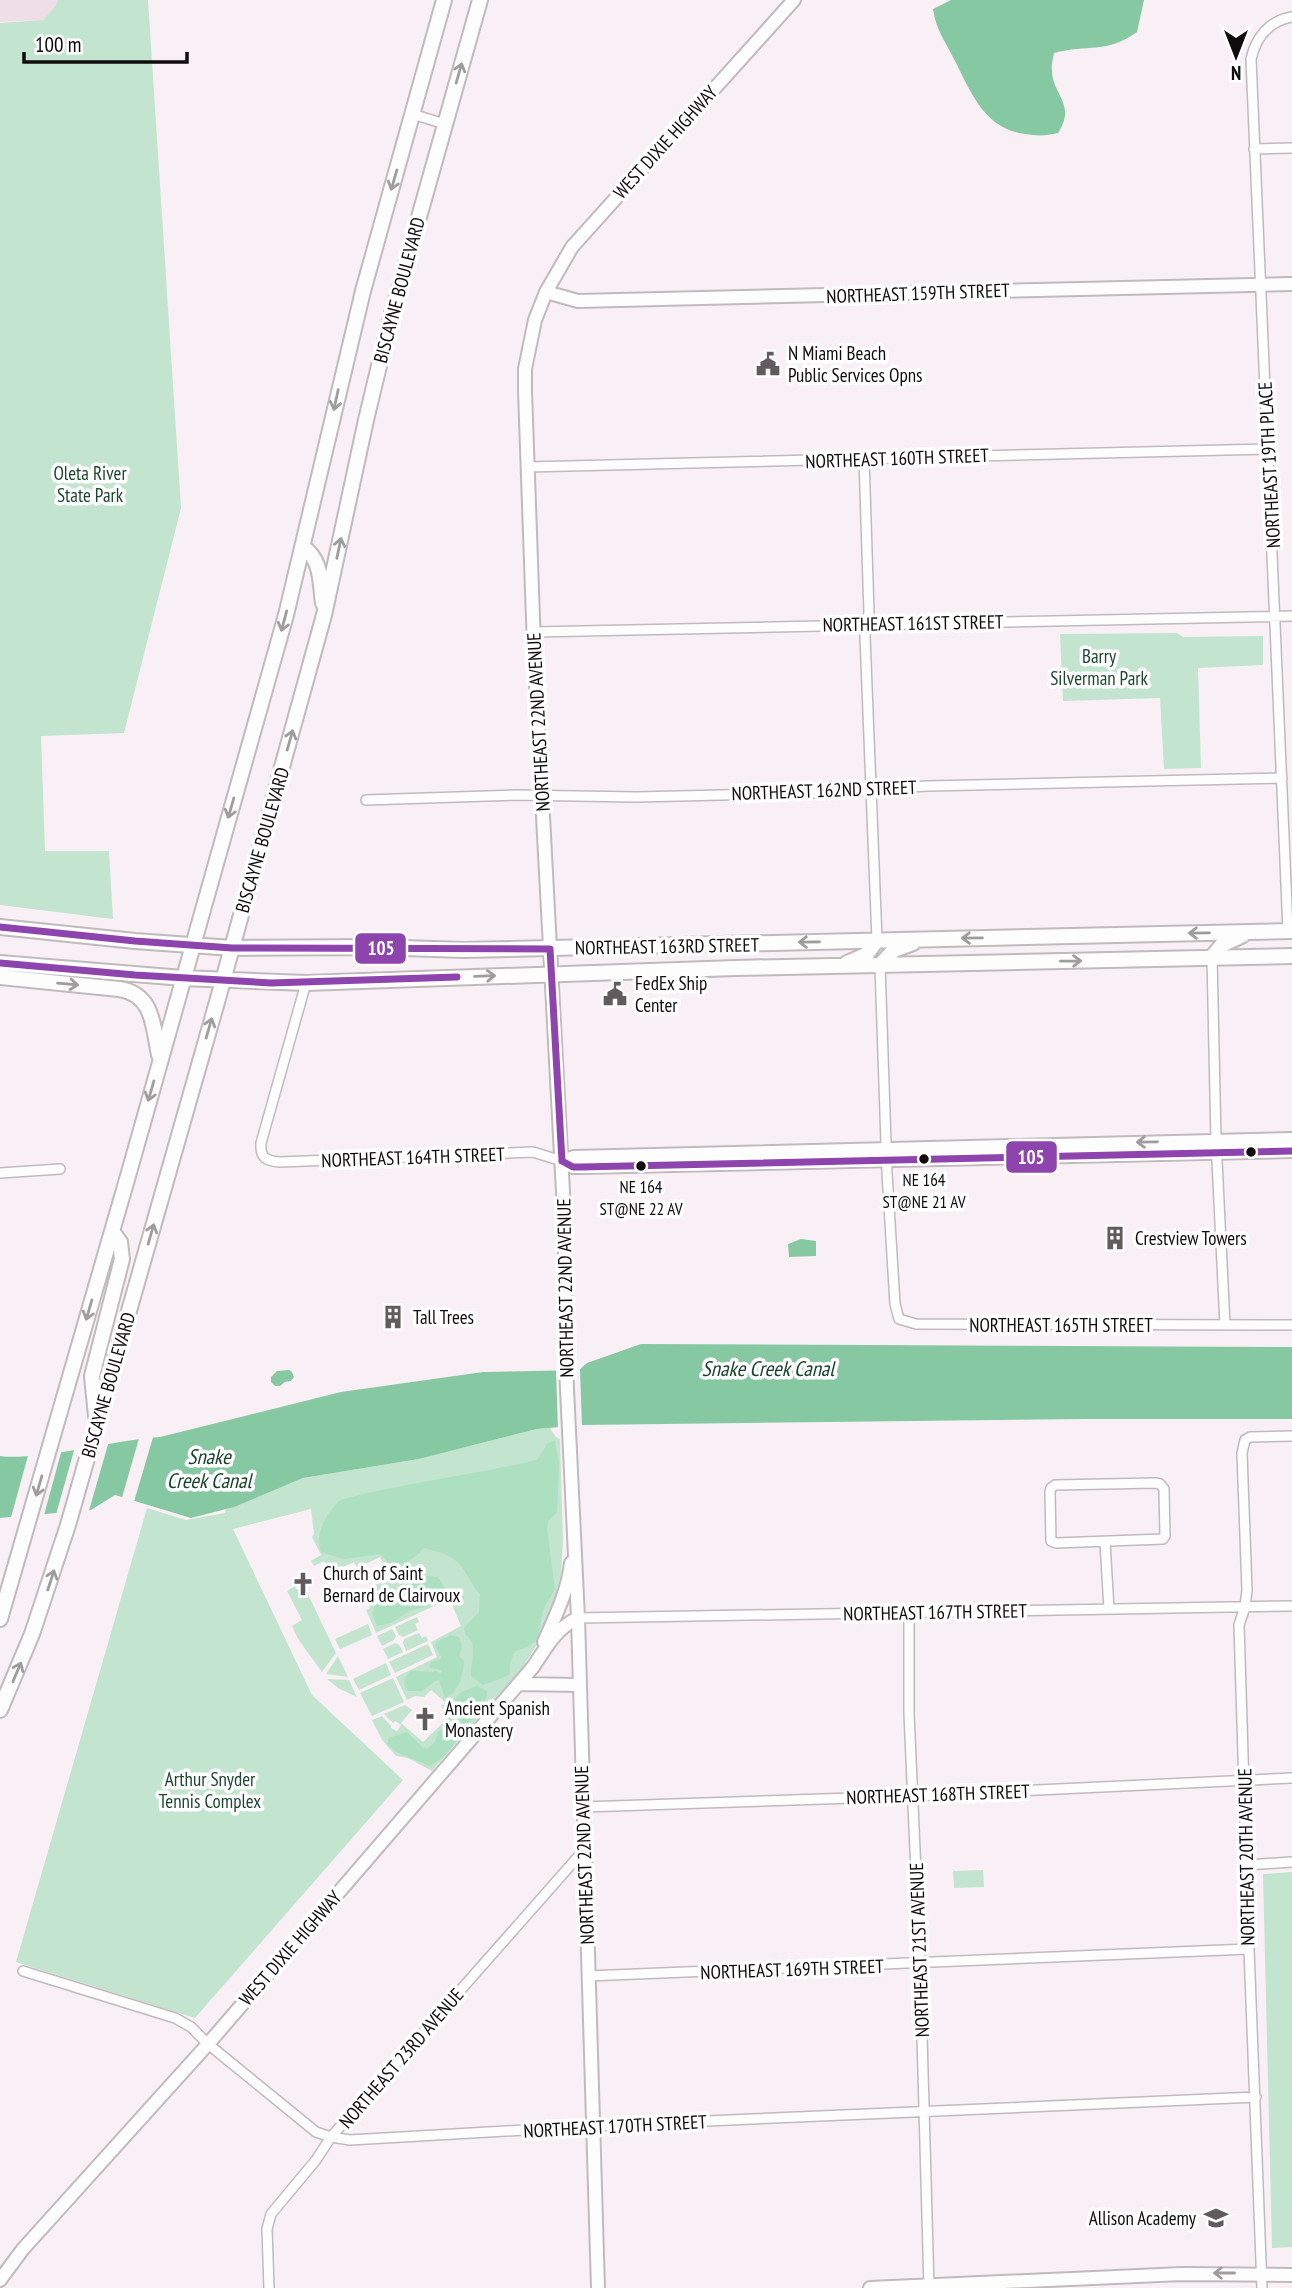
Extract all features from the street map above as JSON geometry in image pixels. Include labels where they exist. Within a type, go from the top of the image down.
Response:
[{"type":"main road","name":"BISCAYNE BOULEVARD","points":[[0,1619],[275,654],[303,547],[346,357],[444,0]]},
{"type":"main road","name":"BISCAYNE BOULEVARD","points":[[0,1710],[32,1634],[68,1525],[232,948],[324,615],[380,358],[480,0]]},
{"type":"main road","points":[[303,547],[313,554],[316,561],[324,615]]},
{"type":"main road","name":"NORTHEAST 163RD STREET","points":[[0,927],[232,948],[374,947],[463,950],[1290,931]]},
{"type":"main road","points":[[1212,957],[1222,945],[1251,932]]},
{"type":"main road","points":[[880,965],[894,950],[925,939]]},
{"type":"main road","points":[[839,966],[866,955],[877,940]]},
{"type":"main road","name":"NORTHEAST 163RD STREET","points":[[0,963],[222,981],[306,983],[839,966],[1292,956]]},
{"type":"main road","points":[[0,977],[119,989],[134,993],[151,1014],[160,1060]]},
{"type":"main road","points":[[96,1425],[92,1376],[122,1259],[120,1242],[112,1231]]},
{"type":"street","name":"WEST DIXIE HIGHWAY","points":[[546,292],[566,256],[588,227],[794,0]]},
{"type":"street","name":"NORTHEAST 19TH PLACE","points":[[1290,17],[1264,30],[1254,44],[1251,59],[1290,931]]},
{"type":"street","points":[[412,114],[445,124]]},
{"type":"street","points":[[1254,149],[1292,148]]},
{"type":"street","name":"NORTHEAST 159TH STREET","points":[[546,292],[578,301],[1292,284]]},
{"type":"street","name":"NORTHEAST 22ND AVENUE","points":[[546,292],[535,320],[525,369],[527,467],[562,1161],[567,1306],[566,1368],[578,1618],[598,2288]]},
{"type":"street","name":"NORTHEAST 160TH STREET","points":[[527,467],[1268,449]]},
{"type":"street","points":[[864,459],[869,624],[865,636],[877,940]]},
{"type":"street","name":"NORTHEAST 161ST STREET","points":[[534,632],[1292,616]]},
{"type":"street","name":"NORTHEAST 162ND STREET","points":[[366,800],[517,795],[542,797],[855,792],[929,786],[1282,778]]},
{"type":"street","points":[[1212,957],[1216,1146],[1225,1325]]},
{"type":"street","points":[[880,965],[886,1156]]},
{"type":"street","name":"NORTHEAST 164TH STREET","points":[[306,983],[261,1143],[260,1152],[263,1158],[271,1161],[534,1152],[562,1161],[574,1157],[886,1156],[1216,1146],[1292,1139]]},
{"type":"street","name":"NORTHEAST 164TH STREET","points":[[1216,1146],[1292,1151]]},
{"type":"street","name":"NORTHEAST 165TH STREET","points":[[886,1156],[895,1304],[899,1319],[916,1324],[1292,1325]]},
{"type":"street","points":[[0,1173],[60,1169]]},
{"type":"street","name":"NORTHEAST 20TH AVENUE","points":[[1262,2288],[1239,1625],[1247,1590],[1242,1453],[1245,1440],[1258,1435],[1292,1436]]},
{"type":"street","points":[[1160,1484],[1164,1489],[1163,1539],[1105,1542],[1051,1541],[1051,1488],[1055,1485],[1160,1484]]},
{"type":"street","points":[[533,1667],[560,1606],[569,1577],[574,1528]]},
{"type":"street","points":[[1105,1542],[1110,1609]]},
{"type":"street","name":"NORTHEAST 167TH STREET","points":[[578,1618],[1292,1606]]},
{"type":"street","name":"NORTHEAST 21ST AVENUE","points":[[909,1612],[909,1713],[920,1964],[929,2286]]},
{"type":"street","name":"WEST DIXIE HIGHWAY","points":[[0,2280],[23,2249],[208,2043],[519,1684],[556,1633],[578,1618]]},
{"type":"street","points":[[519,1684],[579,1685]]},
{"type":"street","name":"NORTHEAST 168TH STREET","points":[[583,1807],[913,1796],[1292,1778]]},
{"type":"street","name":"NORTHEAST 23RD AVENUE","points":[[269,2288],[267,2229],[271,2214],[316,2160],[331,2137],[584,1850]]},
{"type":"street","points":[[1247,1865],[1292,1863]]},
{"type":"street","name":"NORTHEAST 169TH STREET","points":[[588,1976],[1249,1949]]},
{"type":"street","name":"NORTHEAST 170TH STREET","points":[[23,1971],[175,2018],[191,2027],[316,2132],[355,2140],[593,2126],[1256,2097]]},
{"type":"street","points":[[870,2288],[1182,2274],[1292,2275]]},
{"type":"shaded area","points":[[0,0],[58,0],[43,20],[0,22]]},
{"type":"shaded area","points":[[555,1440],[559,1463],[557,1512],[548,1521],[547,1530],[555,1589],[543,1610],[537,1640],[528,1647],[515,1651],[510,1663],[510,1674],[503,1678],[483,1685],[471,1676],[473,1648],[464,1628],[479,1612],[480,1594],[460,1565],[451,1558],[424,1548],[409,1561],[400,1563],[389,1563],[380,1554],[344,1559],[321,1552],[320,1531],[340,1500],[537,1460],[547,1444]]},
{"type":"shaded area","points":[[403,1577],[438,1577],[448,1593],[446,1601],[409,1611],[390,1623],[377,1626],[372,1613],[376,1602],[394,1594]]},
{"type":"shaded area","points":[[450,1635],[459,1637],[462,1646],[459,1656],[464,1661],[457,1688],[445,1698],[439,1680],[422,1691],[408,1691],[404,1684],[411,1671],[436,1671],[441,1674],[442,1671],[429,1667],[431,1662],[442,1658],[435,1646],[436,1642]]},
{"type":"shaded area","points":[[477,1686],[487,1691],[485,1702],[476,1716],[463,1726],[450,1705],[460,1693]]},
{"type":"shaded area","points":[[454,1723],[461,1731],[456,1742],[444,1756],[429,1766],[401,1754],[387,1744],[389,1738],[407,1732],[427,1749],[435,1742],[438,1732]]},
{"type":"green space","name":"Oleta River State Park","points":[[58,0],[148,0],[181,508],[124,733],[41,736],[45,851],[109,851],[113,919],[0,905],[0,23],[43,20]]},
{"type":"green space","name":"Barry Silverman Park","points":[[1177,633],[1183,637],[1263,636],[1263,665],[1198,668],[1201,768],[1164,769],[1160,698],[1063,701],[1060,634]]},
{"type":"green space","name":"Arthur Snyder Tennis Complex","points":[[550,1428],[560,1439],[563,1541],[561,1574],[555,1600],[539,1641],[523,1667],[432,1771],[408,1758],[396,1756],[382,1740],[372,1720],[382,1716],[391,1728],[397,1731],[401,1725],[395,1721],[393,1723],[384,1714],[405,1705],[412,1710],[401,1723],[423,1742],[450,1716],[441,1707],[445,1702],[431,1690],[424,1697],[415,1696],[407,1700],[396,1677],[437,1657],[431,1642],[461,1626],[451,1602],[440,1606],[438,1604],[376,1633],[366,1610],[370,1608],[362,1592],[390,1578],[380,1557],[357,1568],[354,1562],[330,1573],[324,1561],[314,1566],[311,1561],[321,1555],[312,1537],[314,1534],[311,1509],[233,1529],[312,1695],[403,1780],[195,2018],[16,1962],[147,1508],[186,1520],[225,1513],[226,1509],[303,1478],[419,1459]]},
{"type":"green space","points":[[295,1586],[297,1590],[304,1586],[336,1653],[322,1672],[292,1626],[302,1620],[287,1591]]},
{"type":"green space","points":[[417,1617],[419,1622],[415,1624],[418,1630],[403,1637],[399,1635],[395,1627]]},
{"type":"green space","points":[[368,1624],[372,1635],[340,1649],[335,1639]]},
{"type":"green space","points":[[392,1629],[396,1636],[394,1640],[382,1646],[377,1636]]},
{"type":"green space","points":[[419,1633],[422,1638],[426,1636],[428,1641],[406,1651],[404,1639]]},
{"type":"green space","points":[[395,1643],[403,1652],[388,1659],[383,1649]]},
{"type":"green space","points":[[428,1644],[433,1655],[395,1673],[389,1662]]},
{"type":"green space","points":[[338,1656],[348,1677],[326,1674]]},
{"type":"green space","points":[[386,1663],[391,1675],[359,1690],[353,1679]]},
{"type":"green space","points":[[393,1678],[404,1702],[372,1716],[360,1693]]},
{"type":"green space","points":[[327,1679],[349,1680],[357,1697],[338,1688]]},
{"type":"green space","points":[[983,1870],[984,1887],[954,1888],[953,1871]]},
{"type":"green space","points":[[1292,1872],[1292,2247],[1272,2248],[1263,1874]]},
{"type":"water","points":[[951,0],[1144,0],[1137,32],[1126,39],[1106,46],[1054,53],[1053,79],[1065,114],[1058,133],[1041,135],[1011,131],[999,125],[989,117],[973,96],[934,16],[933,9]]},
{"type":"water","points":[[801,1239],[816,1241],[816,1256],[789,1257],[788,1244]]},
{"type":"water","name":"Snake Creek Canal","points":[[641,1344],[1292,1347],[1292,1419],[582,1425],[537,1429],[419,1459],[303,1478],[234,1507],[191,1518],[115,1495],[91,1510],[0,1518],[0,1456],[39,1455],[160,1437],[341,1392],[483,1372],[579,1370],[587,1363]]},
{"type":"water","points":[[289,1370],[294,1377],[291,1381],[280,1386],[271,1382],[271,1377],[277,1371]]},
{"type":"pier","points":[[580,1369],[582,1428],[558,1431],[556,1370]]},
{"type":"pier","points":[[154,1434],[133,1505],[121,1501],[140,1435]]},
{"type":"pier","points":[[109,1441],[88,1514],[55,1518],[75,1447]]},
{"type":"pier","points":[[62,1449],[43,1519],[10,1521],[29,1452]]},
{"type":"transit line","name":"105","points":[[0,927],[232,948],[550,949],[562,1161]]},
{"type":"transit line","name":"105","points":[[0,963],[271,983],[457,977]]},
{"type":"transit line","name":"105","points":[[562,1161],[573,1167],[581,1167],[1292,1151]]},
{"type":"place","name":"N Miami Beach Public Services Opns","points":[[768,364]]},
{"type":"place","name":"FedEx Ship Center","points":[[615,994]]},
{"type":"place","name":"NE 164 ST@NE 21 AV","points":[[924,1159]]},
{"type":"place","name":"NE 164 ST@NE 22 AV","points":[[641,1166]]},
{"type":"place","name":"Crestview Towers","points":[[1115,1238]]},
{"type":"place","name":"Tall Trees","points":[[393,1317]]},
{"type":"place","name":"Church of Saint Bernard de Clairvoux","points":[[303,1584]]},
{"type":"place","name":"Ancient Spanish Monastery","points":[[425,1719]]},
{"type":"place","name":"Allison Academy","points":[[1216,2218]]}]
